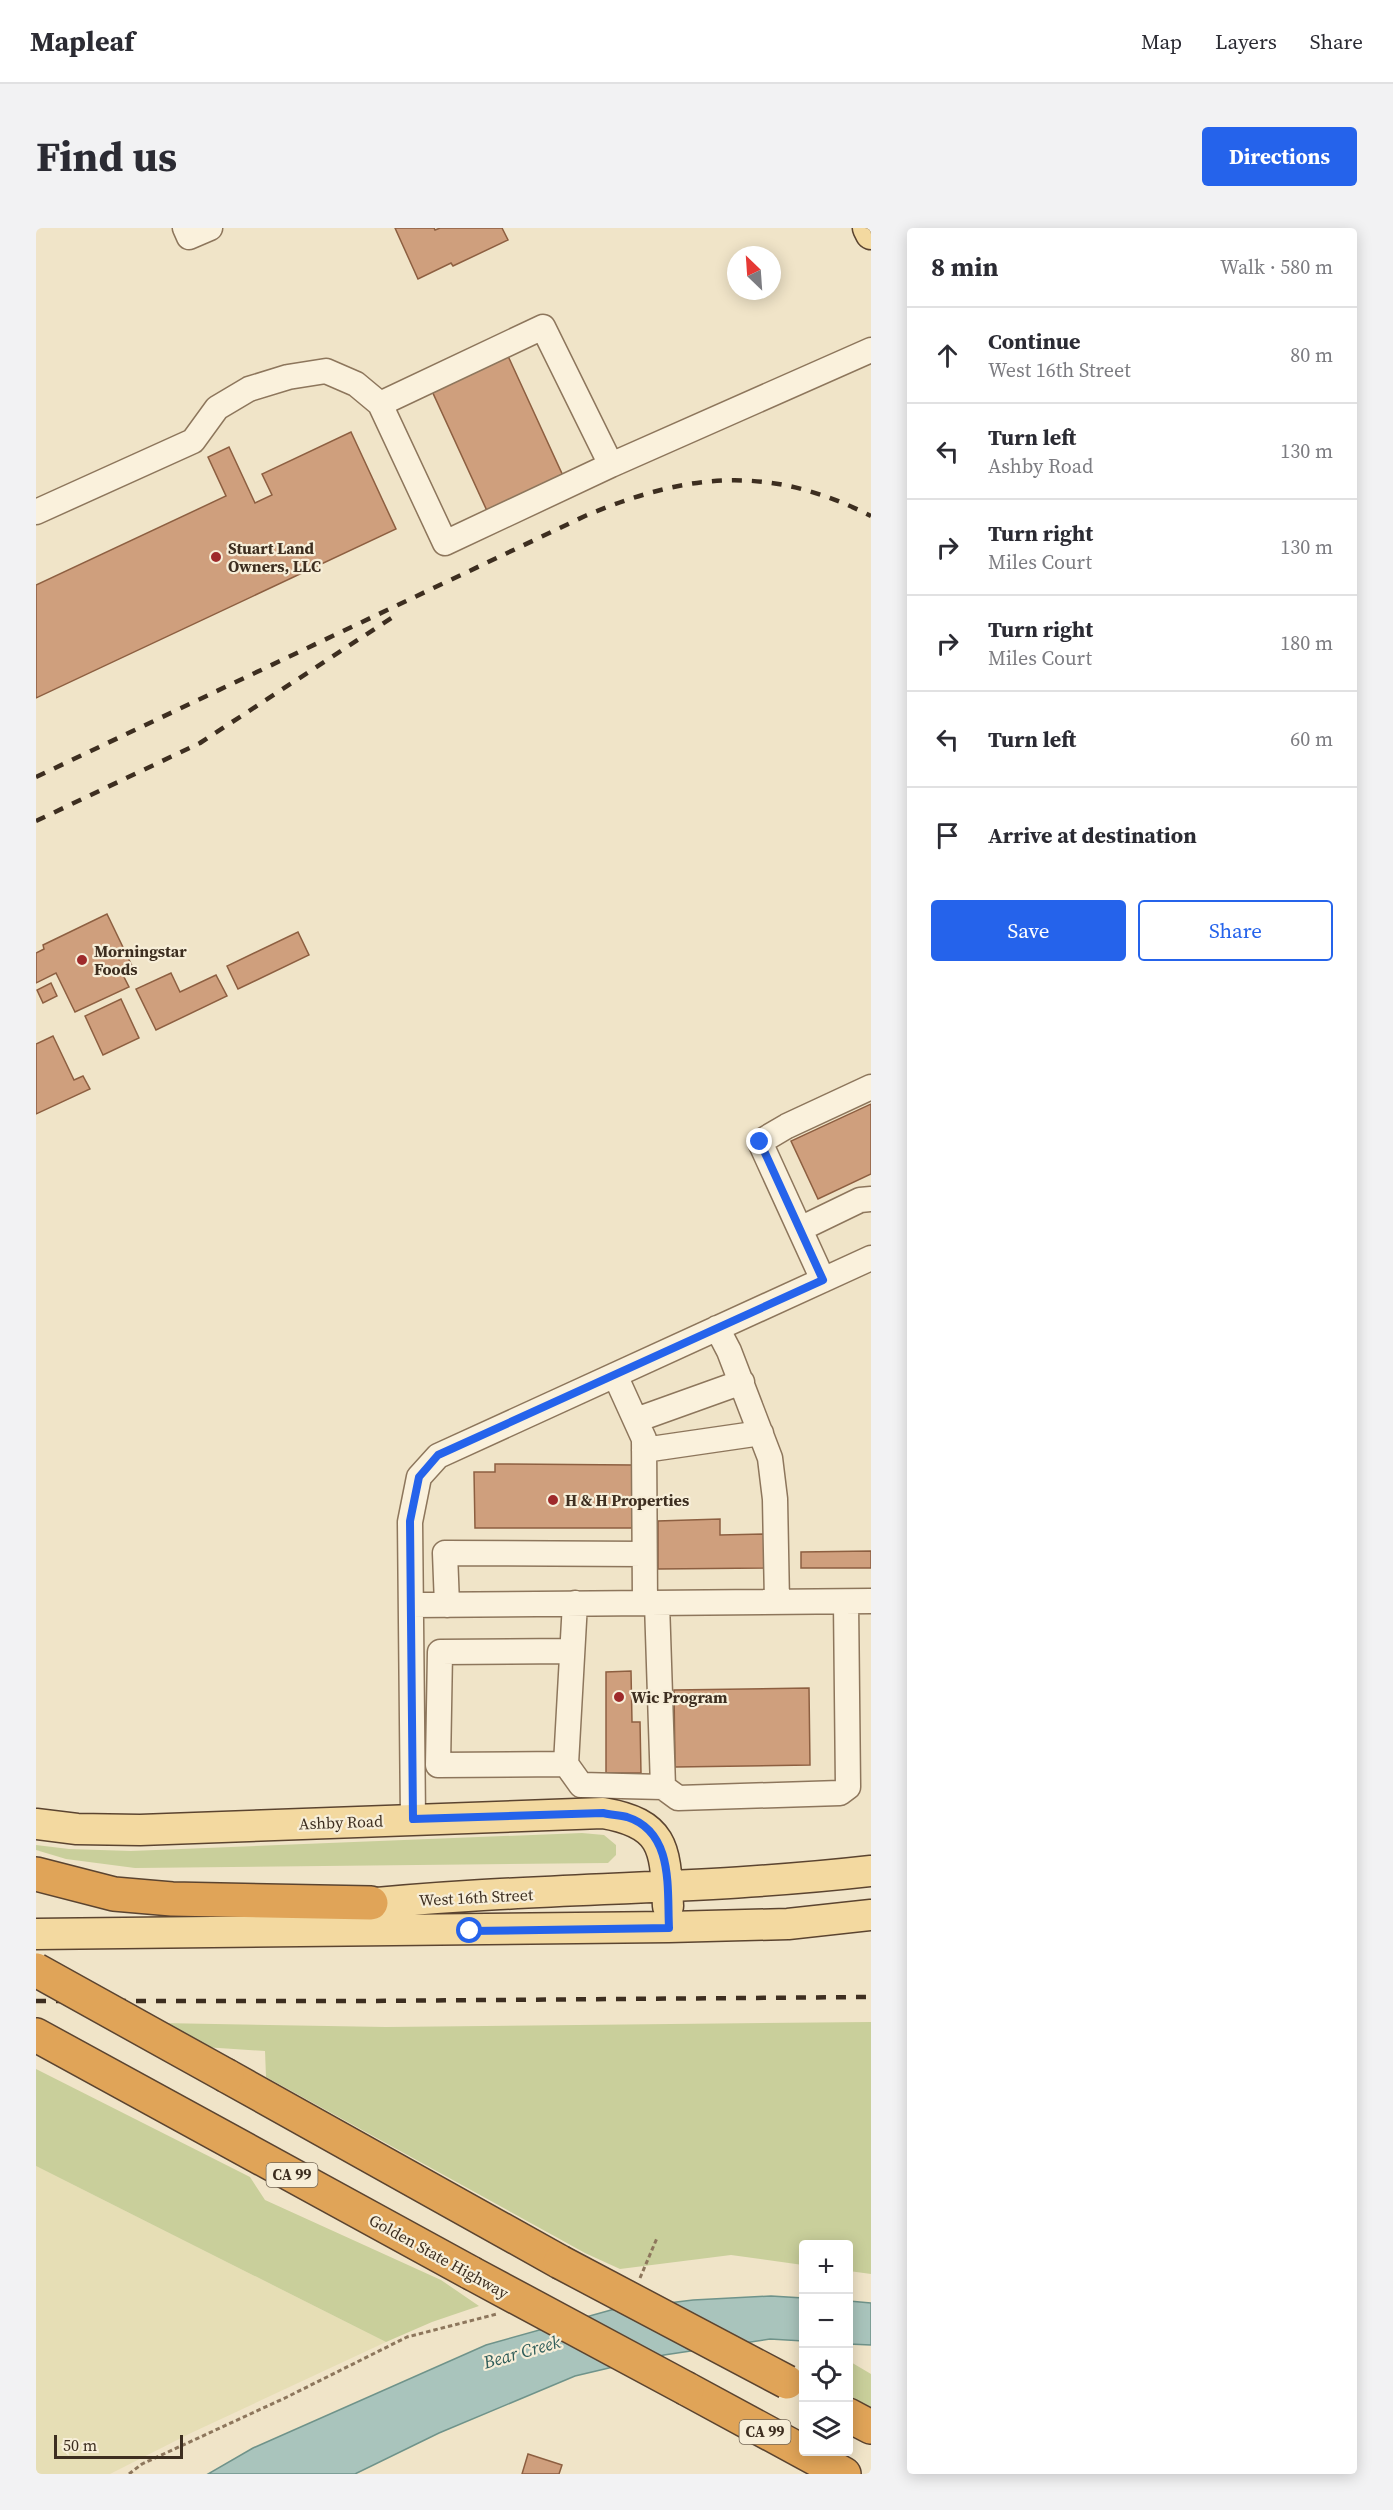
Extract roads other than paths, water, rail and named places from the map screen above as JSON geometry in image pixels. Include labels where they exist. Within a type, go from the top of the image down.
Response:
[{"type":"highway","points":[[36,1874],[114,1894],[172,1899],[371,1903]]},
{"type":"highway","points":[[36,1970],[560,2262],[795,2387]]},
{"type":"highway","name":"Golden State Highway","points":[[36,2035],[844,2474]]},
{"type":"highway","points":[[853,2417],[871,2427]]},
{"type":"main road","points":[[868,228],[871,234]]},
{"type":"main road","name":"Ashby Road","points":[[36,1824],[77,1829],[119,1830],[603,1813],[627,1817],[646,1827],[658,1841],[665,1858],[669,1928]]},
{"type":"main road","name":"West 16th Street","points":[[81,1934],[371,1903],[667,1887],[871,1871]]},
{"type":"main road","name":"West 16th Street","points":[[36,1934],[669,1928],[788,1924],[871,1915]]},
{"type":"street","points":[[185,228],[189,237],[210,228]]},
{"type":"street","points":[[380,404],[543,327],[611,465]]},
{"type":"street","points":[[36,513],[193,441],[217,408],[249,389],[288,377],[326,371],[356,384],[380,404],[445,543],[611,465],[871,350]]},
{"type":"street","points":[[823,1280],[760,1142],[787,1126],[871,1087]]},
{"type":"street","points":[[800,1229],[860,1200],[871,1199]]},
{"type":"street","points":[[413,1819],[410,1521],[419,1477],[438,1455],[871,1258]]},
{"type":"street","points":[[717,1328],[742,1382],[770,1458],[775,1499],[777,1602]]},
{"type":"street","points":[[615,1375],[644,1438],[645,1554],[651,1603],[663,1787]]},
{"type":"street","points":[[636,1420],[742,1382]]},
{"type":"street","points":[[644,1450],[761,1433]]},
{"type":"street","points":[[447,1605],[445,1553],[645,1554]]},
{"type":"street","points":[[411,1605],[871,1601]]},
{"type":"street","points":[[575,1603],[566,1764],[581,1785],[663,1787],[678,1798],[840,1793],[848,1787],[846,1602]]},
{"type":"street","points":[[566,1764],[438,1765],[440,1652],[572,1651]]},
{"type":"water","name":"Bear Creek","points":[[771,2296],[799,2298],[799,2341],[770,2339],[664,2355],[575,2376],[439,2433],[355,2474],[208,2474],[253,2448],[486,2345],[611,2310],[693,2300]]},
{"type":"water","points":[[853,2301],[871,2303],[871,2345],[853,2344]]},
{"type":"railway","points":[[36,777],[585,516],[622,502],[693,483],[728,480],[763,482],[798,488],[834,499],[871,516]]},
{"type":"railway","points":[[36,821],[200,743],[396,615]]},
{"type":"railway","points":[[36,2001],[871,1997]]},
{"type":"place","name":"Stuart Land Owners, LLC","points":[[216,557]]},
{"type":"place","name":"Morningstar Foods","points":[[82,960]]},
{"type":"place","name":"H & H Properties","points":[[553,1500]]},
{"type":"place","name":"Wic Program","points":[[619,1697]]}]
